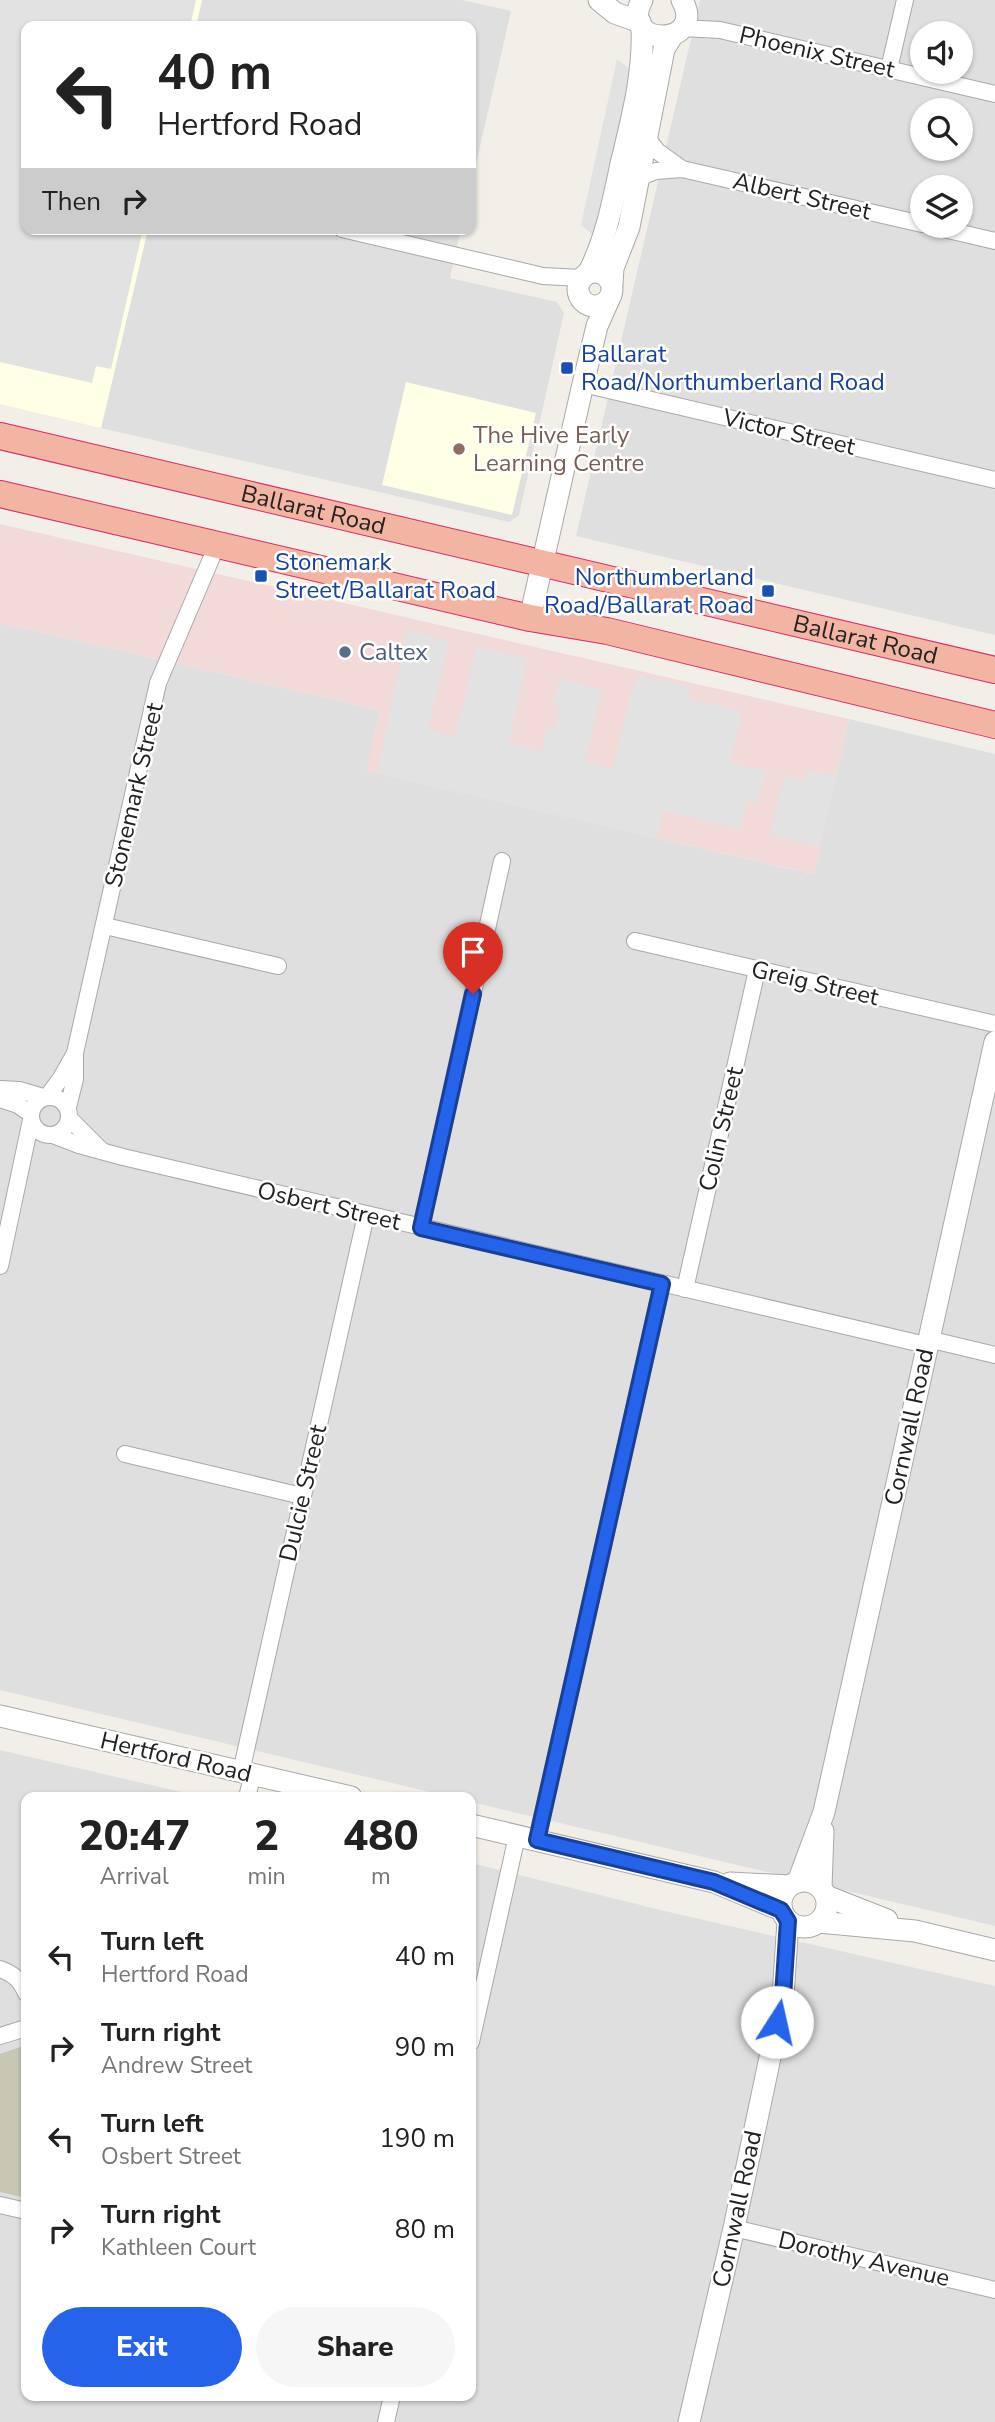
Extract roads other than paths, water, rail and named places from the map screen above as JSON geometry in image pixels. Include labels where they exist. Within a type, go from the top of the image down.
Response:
[{"type":"highway","name":"Ballarat Road","points":[[0,436],[995,670]]},
{"type":"highway","points":[[0,494],[530,618],[607,631],[995,725]]},
{"type":"street","points":[[599,0],[615,13],[641,24],[655,37],[681,20]]},
{"type":"street","points":[[583,384],[582,284],[604,242],[637,95],[641,72],[641,24],[638,10],[642,0]]},
{"type":"street","points":[[889,69],[905,0]]},
{"type":"street","points":[[530,618],[597,326],[611,292],[613,268],[629,227],[664,49],[681,20]]},
{"type":"street","name":"Phoenix Street","points":[[681,20],[995,94]]},
{"type":"street","name":"Albert Street","points":[[648,139],[657,151],[682,169]]},
{"type":"street","name":"Albert Street","points":[[640,177],[656,171],[682,169],[910,221]]},
{"type":"street","points":[[368,235],[582,284],[601,272],[611,292]]},
{"type":"street","points":[[973,235],[995,240]]},
{"type":"street","points":[[582,284],[590,306],[597,306],[611,292]]},
{"type":"street","name":"Victor Street","points":[[583,384],[995,480]]},
{"type":"street","name":"Stonemark Street","points":[[69,1113],[75,1079],[75,1053],[159,683],[217,545]]},
{"type":"street","points":[[421,1228],[502,861]]},
{"type":"street","points":[[104,926],[278,966]]},
{"type":"street","name":"Greig Street","points":[[635,941],[995,1024]]},
{"type":"street","name":"Colin Street","points":[[685,1289],[757,970]]},
{"type":"street","name":"Cornwall Road","points":[[794,1884],[824,1812],[995,1042]]},
{"type":"street","name":"Stonemark Street","points":[[45,1097],[61,1078],[75,1053]]},
{"type":"street","points":[[0,1090],[19,1090],[59,1098],[101,1150]]},
{"type":"street","points":[[0,1266],[22,1172],[31,1117],[35,1104],[45,1097]]},
{"type":"street","points":[[0,1099],[18,1105],[31,1117],[37,1130],[50,1135]]},
{"type":"street","points":[[22,1172],[50,1135],[64,1129],[69,1113]]},
{"type":"street","name":"Osbert Street","points":[[50,1135],[79,1145],[421,1228],[662,1284],[995,1355]]},
{"type":"street","name":"Dulcie Street","points":[[247,1792],[247,1773],[302,1496],[366,1215]]},
{"type":"street","points":[[476,2024],[527,1838],[662,1284]]},
{"type":"street","points":[[125,1454],[302,1496]]},
{"type":"street","name":"Hertford Road","points":[[0,1716],[329,1792]]},
{"type":"street","name":"Cornwall Road","points":[[823,1892],[824,1812]]},
{"type":"street","points":[[476,1826],[714,1882],[799,1920],[915,1931],[995,1951]]},
{"type":"street","points":[[714,1882],[810,1882],[823,1892],[915,1931]]},
{"type":"street","points":[[794,1884],[782,1896],[799,1920]]},
{"type":"street","points":[[799,1920],[826,1910],[823,1892]]},
{"type":"street","name":"Cornwall Road","points":[[689,2422],[734,2228],[799,1920]]},
{"type":"street","points":[[0,1969],[12,1973],[21,1982]]},
{"type":"street","points":[[0,2035],[21,2029]]},
{"type":"street","points":[[0,2205],[21,2210]]},
{"type":"street","name":"Dorothy Avenue","points":[[734,2228],[995,2290]]},
{"type":"street","points":[[386,2422],[391,2401]]},
{"type":"place","name":"Ballarat Road/Northumberland Road","points":[[567,368]]},
{"type":"place","name":"The Hive Early Learning Centre","points":[[459,449]]},
{"type":"place","name":"Stonemark Street/Ballarat Road","points":[[261,576]]},
{"type":"place","name":"Northumberland Road/Ballarat Road","points":[[768,591]]},
{"type":"place","name":"Caltex","points":[[345,652]]}]
